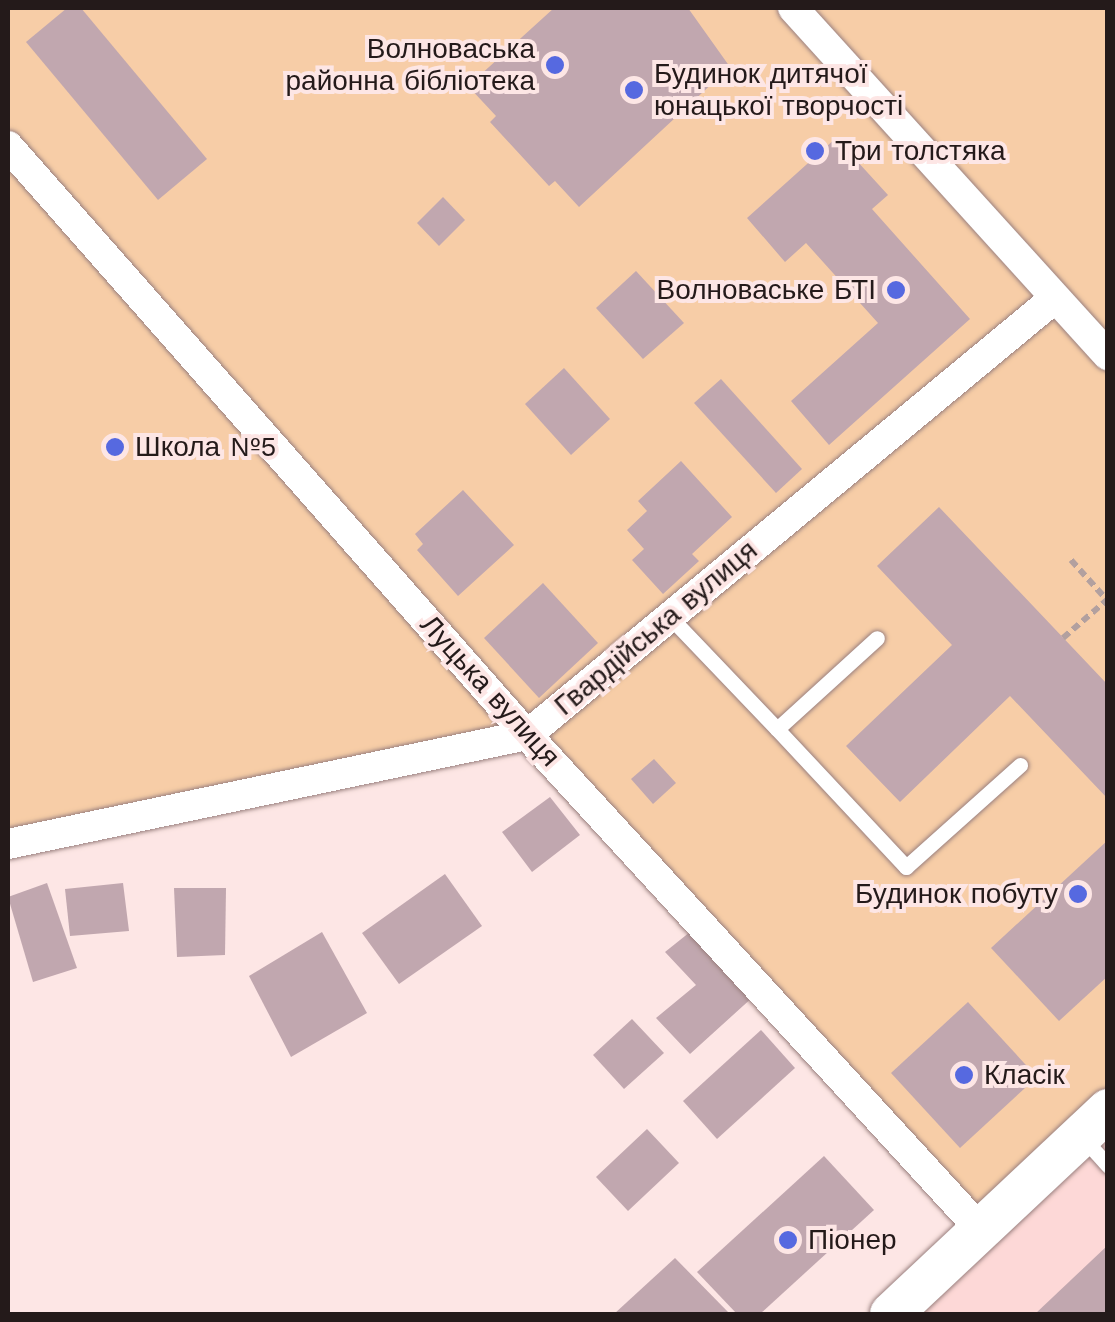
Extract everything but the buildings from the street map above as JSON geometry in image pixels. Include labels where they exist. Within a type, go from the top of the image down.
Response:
[{"type":"main road","points":[[891,1314],[980,1229],[1099,1137]]},
{"type":"street","points":[[793,8],[1108,356]]},
{"type":"street","name":"Луцька вулиця","points":[[8,146],[527,735],[980,1229]]},
{"type":"street","name":"Гвардійська вулиця","points":[[8,844],[527,735],[1055,298]]},
{"type":"lane","points":[[670,617],[906,867],[1020,765]]},
{"type":"lane","points":[[777,729],[877,638]]},
{"type":"path","points":[[1064,638],[1107,600],[1071,560]]},
{"type":"shaded area","points":[[8,8],[1107,8],[1107,1089],[971,1218],[527,735],[8,844]]},
{"type":"shaded area","points":[[1107,1131],[1107,1314],[913,1314]]},
{"type":"place","name":"Волноваська районна бібліотека","points":[[555,65]]},
{"type":"place","name":"Будинок дитячої юнацької творчості","points":[[634,90]]},
{"type":"place","name":"Три толстяка","points":[[815,151]]},
{"type":"place","name":"Волноваське БТІ","points":[[896,290]]},
{"type":"place","name":"Школа №5","points":[[115,447]]},
{"type":"place","name":"Будинок побуту","points":[[1078,894]]},
{"type":"place","name":"Класік","points":[[964,1075]]},
{"type":"place","name":"Піонер","points":[[788,1240]]}]
